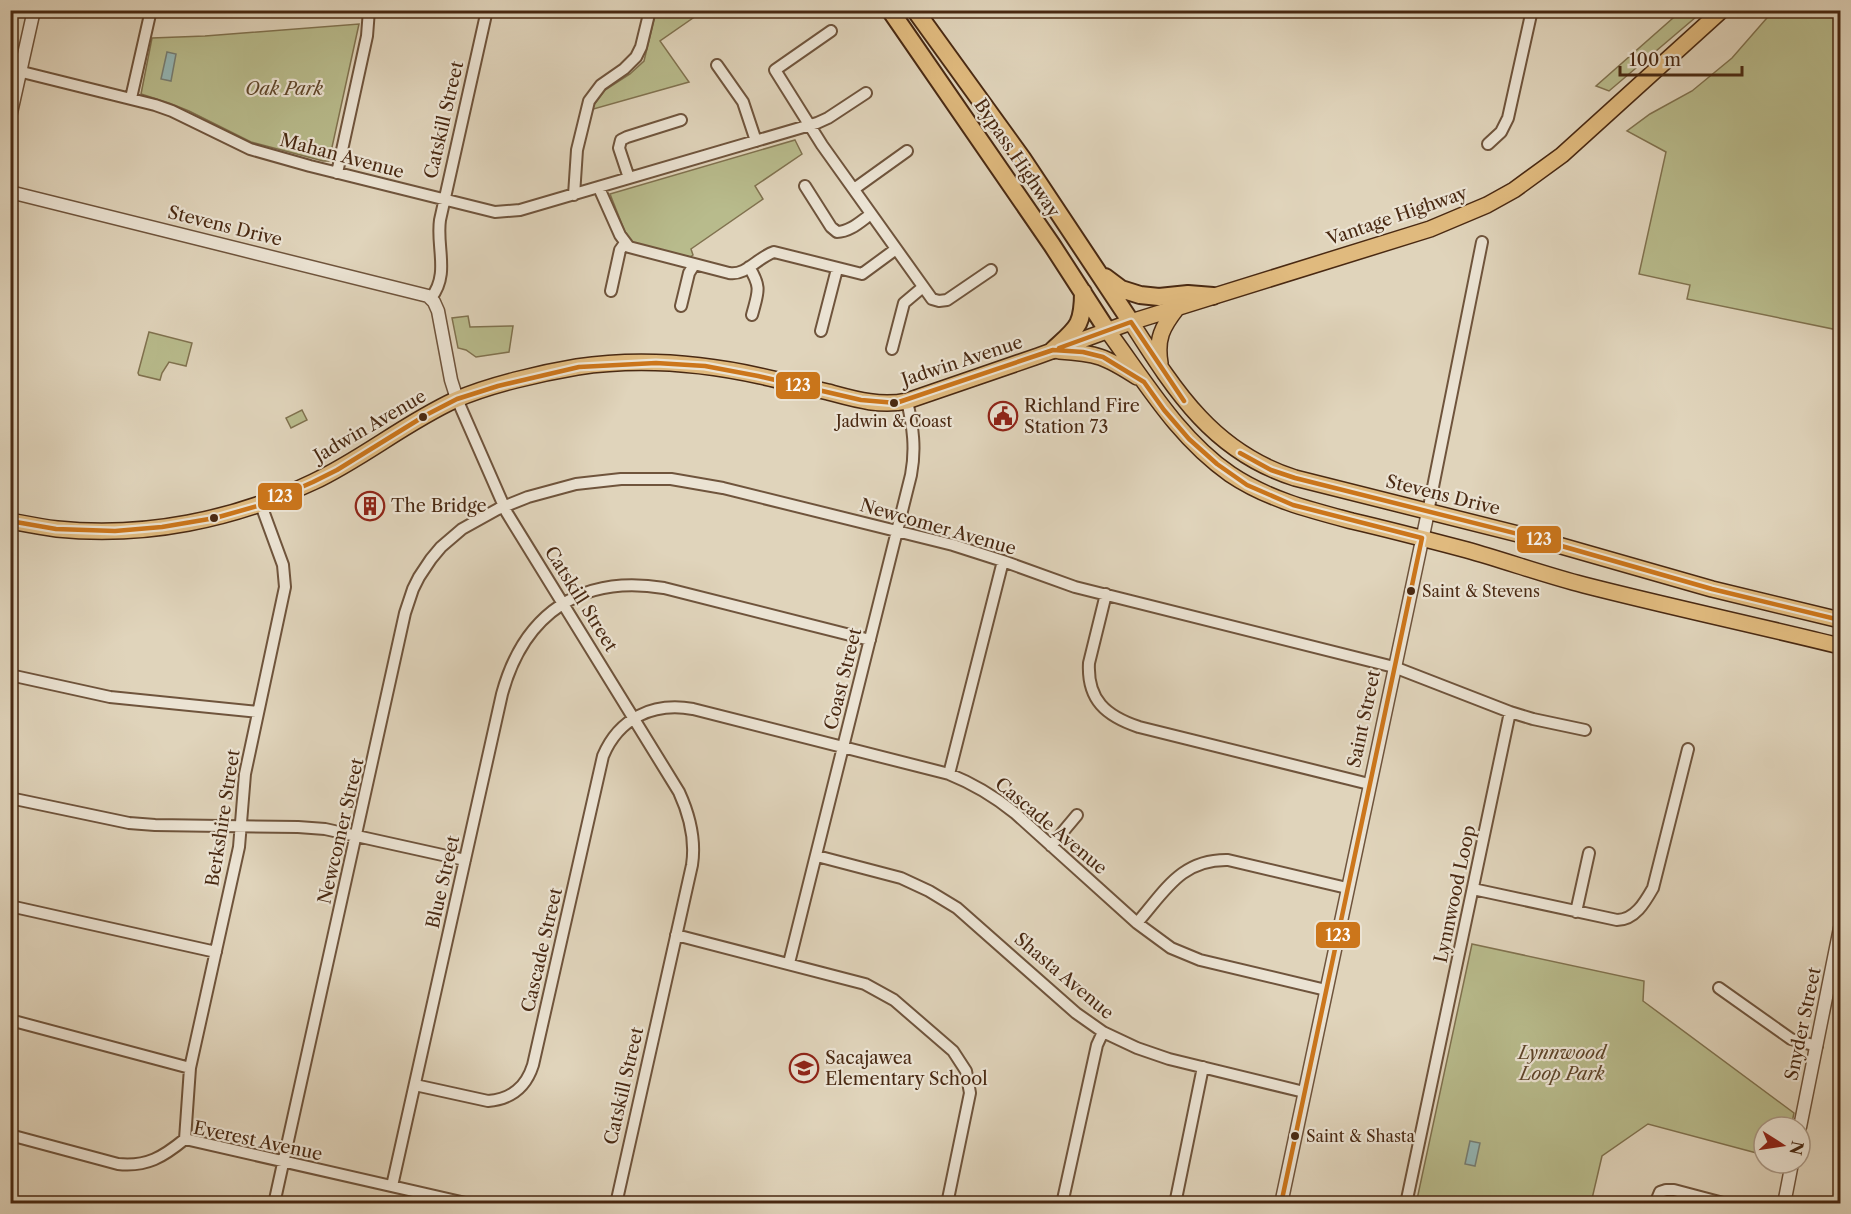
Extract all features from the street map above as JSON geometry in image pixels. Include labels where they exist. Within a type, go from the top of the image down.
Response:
[{"type":"highway","name":"Bypass Highway","points":[[890,10],[1083,291],[1107,330]]},
{"type":"highway","name":"Bypass Highway","points":[[915,10],[1022,158],[1131,322]]},
{"type":"highway","points":[[1095,268],[1121,289],[1140,296],[1188,294],[1213,296]]},
{"type":"highway","points":[[1053,351],[1080,322],[1083,310],[1083,291]]},
{"type":"main road","name":"Vantage Highway","points":[[1131,322],[1430,229],[1487,205],[1514,190],[1562,155],[1722,10]]},
{"type":"main road","points":[[1161,366],[1160,337],[1164,325],[1177,308]]},
{"type":"main road","name":"Stevens Drive","points":[[1131,322],[1188,406],[1237,451],[1260,465],[1295,478],[1530,537],[1712,589],[1840,620]]},
{"type":"main road","name":"Jadwin Avenue","points":[[10,521],[64,530],[88,531],[141,529],[213,518],[261,505],[337,470],[426,415],[457,399],[516,381],[579,367],[656,363],[690,364],[725,369],[861,400],[896,403],[1053,351],[1131,322]]},
{"type":"main road","points":[[1107,330],[1164,410],[1189,439],[1217,464],[1247,485],[1293,505],[1422,538],[1584,585],[1840,646]]},
{"type":"main road","points":[[1053,351],[1083,352],[1103,357],[1144,382]]},
{"type":"street","points":[[10,117],[16,70],[34,10]]},
{"type":"street","points":[[130,98],[151,10]]},
{"type":"street","points":[[337,173],[367,36],[369,10]]},
{"type":"street","name":"Catskill Street","points":[[487,10],[439,227],[442,269],[438,286],[430,298],[436,306],[439,317],[457,399],[504,507],[679,792],[692,826],[694,855],[616,1203]]},
{"type":"street","points":[[574,195],[575,162],[589,101],[601,85],[624,69],[636,57],[641,47],[650,10]]},
{"type":"street","points":[[1488,144],[1501,132],[1508,118],[1532,10]]},
{"type":"street","points":[[831,31],[775,70],[809,125],[932,299],[945,301],[991,270]]},
{"type":"street","points":[[717,64],[742,102],[756,141]]},
{"type":"street","name":"Mahan Avenue","points":[[16,70],[130,98],[172,111],[250,149],[483,210],[505,213],[574,195],[809,125],[828,118],[866,93]]},
{"type":"street","points":[[629,178],[620,148],[621,140],[681,120]]},
{"type":"street","points":[[854,189],[907,151]]},
{"type":"street","points":[[805,186],[831,227],[837,232],[852,228],[872,214]]},
{"type":"street","points":[[598,188],[625,243],[632,249],[734,274],[774,252],[862,273],[896,249]]},
{"type":"street","name":"Stevens Drive","points":[[10,192],[430,298]]},
{"type":"street","name":"Saint Street","points":[[1281,1203],[1428,512],[1482,242]]},
{"type":"street","points":[[610,291],[625,243]]},
{"type":"street","points":[[681,306],[689,273],[694,265]]},
{"type":"street","points":[[749,267],[759,287],[752,315]]},
{"type":"street","points":[[821,332],[837,268]]},
{"type":"street","points":[[892,349],[904,303],[923,287]]},
{"type":"street","name":"Coast Street","points":[[789,963],[911,476],[915,450],[907,401]]},
{"type":"street","name":"Newcomer Avenue","points":[[504,507],[551,490],[576,484],[621,479],[671,479],[723,488],[977,552],[1076,587],[1394,667]]},
{"type":"street","name":"Berkshire Street","points":[[185,1139],[190,1068],[239,847],[245,774],[285,586],[282,565],[261,505]]},
{"type":"street","name":"Newcomer Street","points":[[274,1203],[405,613],[413,589],[431,559],[462,529],[504,507]]},
{"type":"street","points":[[949,774],[1003,561]]},
{"type":"street","name":"Blue Street","points":[[392,1186],[502,694],[510,668],[524,640],[544,618],[563,604],[586,592],[606,586],[646,585],[870,640]]},
{"type":"street","points":[[1106,594],[1088,673],[1097,699],[1112,716],[1139,727],[1369,784]]},
{"type":"street","points":[[1394,667],[1510,712],[1585,730]]},
{"type":"street","points":[[10,675],[110,697],[258,712]]},
{"type":"street","name":"Cascade Avenue","points":[[634,719],[652,710],[680,707],[949,774],[994,796],[1137,922],[1171,948],[1200,960],[1326,990]]},
{"type":"street","name":"Lynnwood Loop","points":[[1406,1203],[1510,712]]},
{"type":"street","name":"Cascade Street","points":[[415,1085],[488,1101],[508,1096],[524,1084],[533,1065],[603,756],[609,741],[618,730],[634,719]]},
{"type":"street","points":[[1473,889],[1576,912],[1623,920],[1629,918],[1642,905],[1653,888],[1688,749]]},
{"type":"street","points":[[10,798],[129,823],[325,829],[465,860]]},
{"type":"street","points":[[1051,846],[1077,815]]},
{"type":"street","points":[[1576,912],[1589,852]]},
{"type":"street","name":"Shasta Avenue","points":[[817,856],[870,868],[930,891],[957,908],[1076,1013],[1103,1032],[1137,1048],[1169,1059],[1304,1092]]},
{"type":"street","points":[[1137,922],[1176,878],[1199,863],[1213,859],[1228,860],[1347,888]]},
{"type":"street","points":[[10,906],[216,952]]},
{"type":"street","name":"Snyder Street","points":[[1802,1115],[1840,928]]},
{"type":"street","points":[[676,935],[789,963],[859,982],[876,989],[894,1000],[953,1051],[966,1071],[970,1093],[947,1203]]},
{"type":"street","points":[[1719,988],[1791,1040],[1816,1046]]},
{"type":"street","points":[[10,1020],[190,1068]]},
{"type":"street","points":[[1062,1203],[1097,1046],[1103,1032]]},
{"type":"street","points":[[1175,1203],[1203,1067]]},
{"type":"street","name":"Everest Avenue","points":[[10,1135],[132,1166],[155,1160],[185,1139],[470,1203]]},
{"type":"street","points":[[1784,1203],[1790,1175]]},
{"type":"street","points":[[1655,1203],[1660,1192],[1666,1190],[1727,1203]]},
{"type":"green space","points":[[1832,10],[1840,13],[1840,321],[1838,330],[1687,299],[1690,285],[1639,274],[1666,152],[1627,131],[1650,114],[1692,91],[1732,58],[1773,11]]},
{"type":"green space","points":[[656,11],[703,11],[660,41],[689,82],[590,110],[605,90],[630,74],[644,61]]},
{"type":"green space","points":[[1681,11],[1703,11],[1609,91],[1596,86]]},
{"type":"green space","name":"Oak Park","points":[[359,24],[329,161],[251,142],[189,111],[141,94],[152,38]]},
{"type":"green space","points":[[795,140],[802,154],[755,186],[763,199],[691,249],[693,255],[690,257],[629,242],[610,194]]},
{"type":"green space","points":[[468,316],[470,327],[513,326],[509,352],[476,357],[458,348],[452,318]]},
{"type":"green space","points":[[149,332],[192,343],[186,366],[169,362],[160,380],[139,375]]},
{"type":"green space","points":[[302,410],[307,420],[291,428],[286,418]]},
{"type":"green space","name":"Lynnwood Loop Park","points":[[1472,944],[1644,981],[1643,1001],[1794,1113],[1794,1115],[1752,1115],[1752,1152],[1648,1124],[1602,1156],[1591,1203],[1416,1204]]},
{"type":"water","points":[[167,52],[176,54],[171,81],[161,79]]},
{"type":"water","points":[[1470,1141],[1480,1143],[1475,1166],[1465,1164]]},
{"type":"transit line","name":"123","points":[[1059,348],[1131,322],[1184,401]]},
{"type":"transit line","name":"123","points":[[10,521],[56,529],[115,531],[162,527],[215,518],[261,505],[313,482],[457,399],[498,386],[579,367],[656,363],[705,366],[861,400],[896,403],[1053,350],[1083,352],[1103,357],[1144,382],[1189,439],[1217,464],[1247,485],[1293,505],[1422,538],[1281,1204]]},
{"type":"transit line","name":"123","points":[[1240,453],[1271,470],[1295,478],[1530,537],[1712,589],[1840,620]]},
{"type":"place","name":"Jadwin & Coast","points":[[894,403]]},
{"type":"place","name":"Richland Fire Station 73","points":[[1003,416]]},
{"type":"place","name":"The Bridge","points":[[370,506]]},
{"type":"place","name":"Saint & Stevens","points":[[1411,591]]},
{"type":"place","name":"Sacajawea Elementary School","points":[[804,1068]]},
{"type":"place","name":"Saint & Shasta","points":[[1295,1136]]}]
